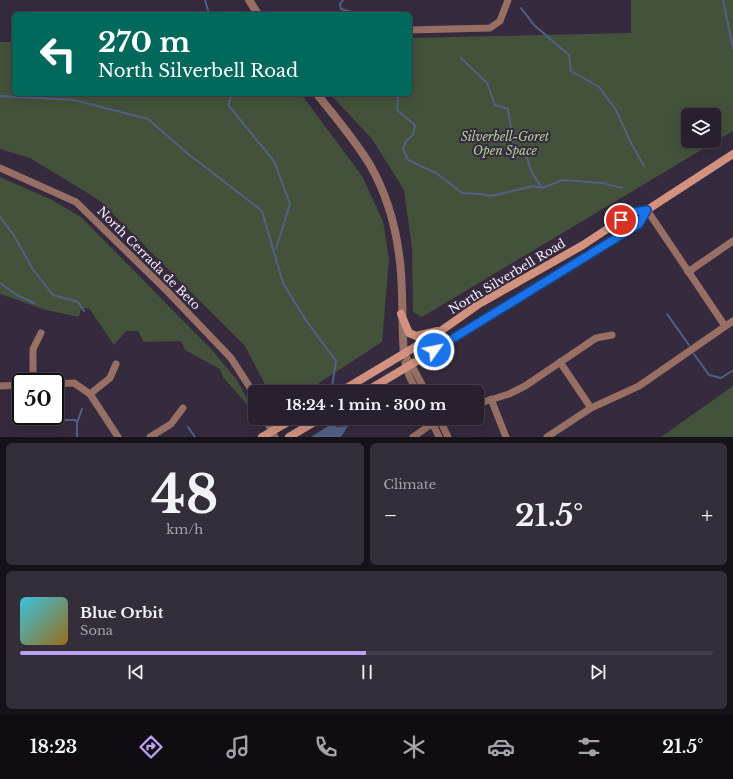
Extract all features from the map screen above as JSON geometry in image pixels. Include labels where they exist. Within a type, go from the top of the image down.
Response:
[{"type":"main road","name":"North Silverbell Road","points":[[352,385],[404,354],[479,304],[583,244],[633,212],[647,210],[733,154]]},
{"type":"main road","name":"North Silverbell Road","points":[[377,385],[639,224],[647,210]]},
{"type":"main road","points":[[401,314],[409,333],[416,336],[443,329]]},
{"type":"main road","points":[[262,437],[274,434],[286,425]]},
{"type":"main road","points":[[289,437],[309,425]]},
{"type":"street","points":[[249,0],[257,12]]},
{"type":"street","points":[[412,30],[490,28],[500,21],[508,0]]},
{"type":"street","points":[[320,96],[370,164],[381,187],[392,219],[399,253],[402,279],[401,314],[404,354],[415,385]]},
{"type":"street","name":"North Cerrada de Beto","points":[[0,168],[76,202],[167,291],[231,358],[249,385]]},
{"type":"street","points":[[647,210],[725,326]]},
{"type":"street","points":[[688,272],[733,241]]},
{"type":"street","points":[[547,437],[591,408],[639,386],[733,321]]},
{"type":"street","points":[[34,373],[33,349],[41,333]]},
{"type":"street","points":[[484,402],[509,394],[525,386],[596,338],[612,335]]},
{"type":"street","points":[[560,362],[591,408]]},
{"type":"street","points":[[90,394],[110,378],[116,364]]},
{"type":"street","points":[[409,366],[421,385]]},
{"type":"street","points":[[64,384],[74,383],[90,394],[118,437]]},
{"type":"street","points":[[0,386],[12,385]]},
{"type":"street","points":[[491,399],[506,437]]},
{"type":"street","points":[[150,437],[171,424],[183,408]]},
{"type":"street","points":[[269,425],[274,434]]},
{"type":"street","points":[[413,437],[426,425]]},
{"type":"street","points":[[433,425],[439,437]]},
{"type":"street","points":[[442,425],[448,437]]},
{"type":"green space","name":"Silverbell-Goret Open Space","points":[[631,0],[733,0],[733,131],[721,138],[721,108],[681,108],[681,148],[705,148],[422,317],[413,312],[412,248],[404,190],[372,139],[332,96],[412,96],[412,38],[631,33]]},
{"type":"green space","points":[[0,42],[12,42],[12,96],[302,96],[362,176],[383,221],[389,260],[382,342],[316,385],[265,385],[245,346],[99,200],[30,158],[0,149]]},
{"type":"green space","points":[[0,177],[52,200],[81,217],[212,350],[236,379],[248,400],[248,406],[223,377],[220,369],[185,350],[181,341],[144,342],[138,331],[126,331],[114,345],[89,308],[81,309],[79,317],[46,310],[0,294]]},
{"type":"green space","points":[[733,386],[733,437],[661,437]]},
{"type":"water","points":[[330,425],[334,425],[336,427],[348,426],[341,437],[311,437]]},
{"type":"waterway","points":[[205,0],[208,12]]},
{"type":"waterway","points":[[343,0],[340,4],[341,9],[352,12]]},
{"type":"waterway","points":[[723,0],[733,48]]},
{"type":"waterway","points":[[521,8],[534,25],[569,55],[571,71],[599,87],[616,110],[631,143],[644,166]]},
{"type":"waterway","points":[[461,58],[487,83],[495,105],[508,109],[513,143],[527,157],[531,171],[542,188]]},
{"type":"waterway","points":[[0,96],[74,100],[148,119],[187,153],[262,211],[283,283],[305,319],[336,361],[332,385]]},
{"type":"waterway","points":[[231,96],[228,105],[274,161],[290,204],[276,249]]},
{"type":"waterway","points":[[398,96],[397,110],[415,125],[413,135],[406,141],[403,149],[408,160],[436,173],[462,193],[491,196],[533,186],[542,188],[563,180],[602,183],[622,188]]},
{"type":"waterway","points":[[0,217],[13,234],[32,268],[53,295],[78,302],[84,311]]},
{"type":"waterway","points":[[0,283],[17,295],[34,303]]},
{"type":"waterway","points":[[667,314],[689,345]]},
{"type":"waterway","points":[[694,354],[709,375],[721,378],[732,371]]},
{"type":"waterway","points":[[77,437],[77,423],[82,409]]},
{"type":"waterway","points":[[64,420],[75,420],[77,422]]},
{"type":"waterway","points":[[188,427],[195,437]]},
{"type":"route","points":[[434,350],[639,224],[647,210],[633,212],[621,220]]}]
